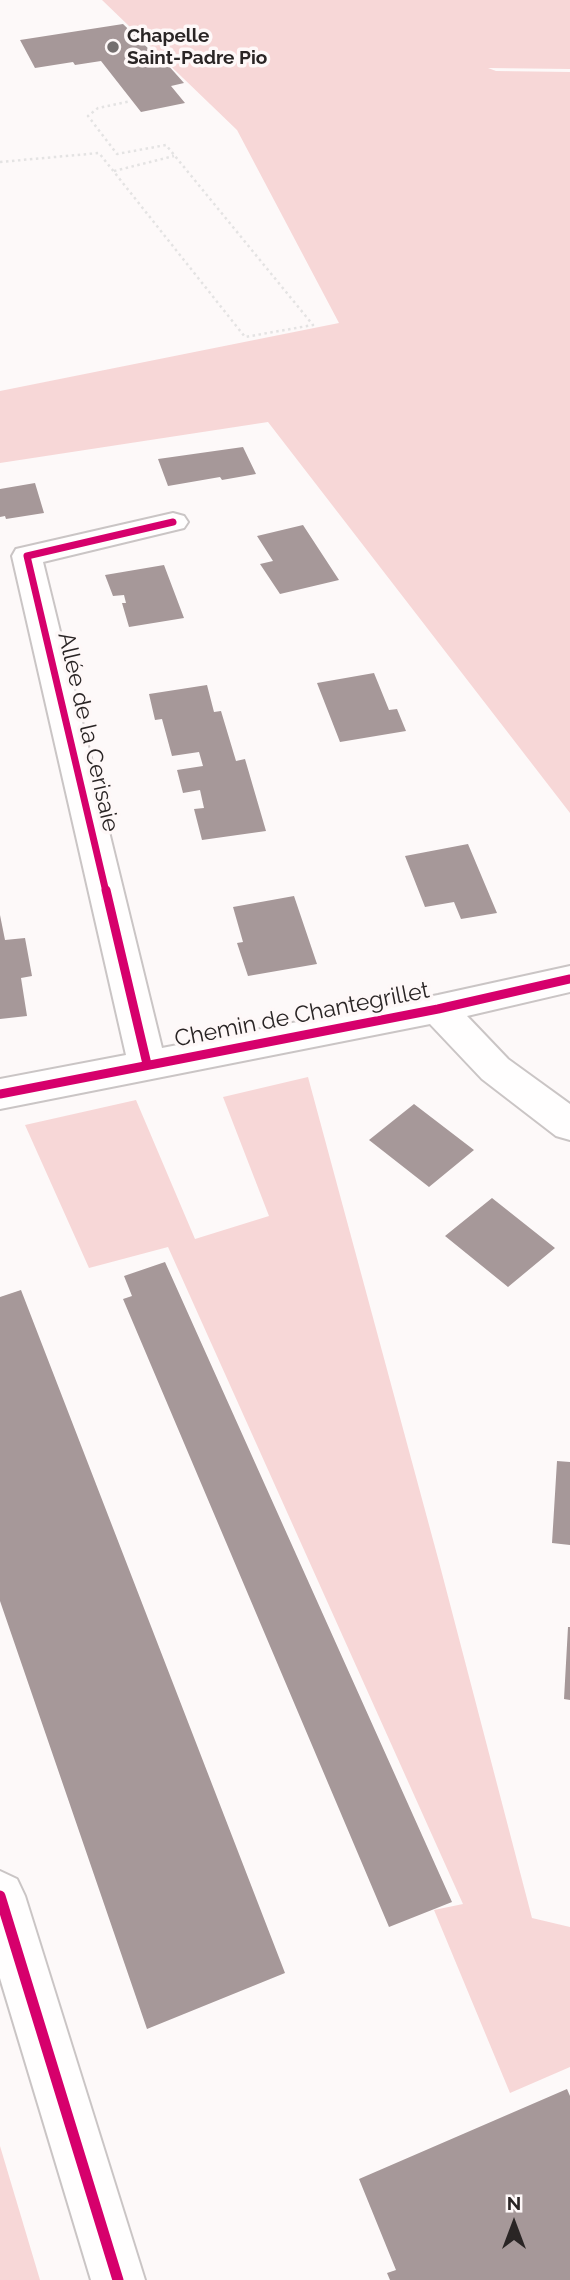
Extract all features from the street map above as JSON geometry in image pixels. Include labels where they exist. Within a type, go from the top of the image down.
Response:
[{"type":"street","name":"Allée de la Cerisaie","points":[[147,1064],[27,556],[173,522]]},
{"type":"street","name":"Chemin de Chantegrillet","points":[[0,1094],[438,1009],[570,979]]},
{"type":"street","points":[[438,1009],[495,1069],[570,1125]]},
{"type":"street","points":[[0,1896],[118,2280]]},
{"type":"path","points":[[0,162],[99,153],[245,337],[313,325],[166,145],[117,154],[88,117],[98,108],[131,101]]},
{"type":"path","points":[[114,171],[174,156]]},
{"type":"shaded area","points":[[102,0],[570,0],[570,69],[488,68],[496,71],[570,72],[570,813],[268,422],[0,463],[0,391],[339,323],[237,130]]},
{"type":"shaded area","points":[[308,1077],[532,1918],[570,1927],[570,2067],[510,2093],[434,1910],[463,1904],[168,1247],[89,1268],[25,1125],[136,1100],[195,1239],[269,1216],[223,1097]]},
{"type":"shaded area","points":[[0,2146],[40,2280],[0,2280]]},
{"type":"building","points":[[123,24],[155,55],[143,57],[152,67],[167,64],[184,83],[171,86],[185,103],[141,112],[101,61],[35,68],[20,40]]},
{"type":"building","points":[[243,447],[256,474],[168,486],[158,459]]},
{"type":"building","points":[[35,483],[44,513],[6,519],[5,516],[0,517],[0,489]]},
{"type":"building","points":[[303,525],[339,580],[280,594],[260,564],[273,561],[257,536]]},
{"type":"building","points":[[164,565],[184,618],[129,627],[122,603],[126,603],[124,595],[113,596],[105,575]]},
{"type":"building","points":[[374,673],[389,710],[397,709],[406,731],[340,742],[317,683]]},
{"type":"building","points":[[207,685],[214,712],[221,711],[236,761],[245,759],[266,831],[202,840],[194,809],[204,808],[200,790],[183,793],[177,770],[203,766],[199,752],[172,756],[162,719],[155,720],[149,694]]},
{"type":"building","points":[[468,844],[497,913],[461,919],[454,902],[425,907],[405,856]]},
{"type":"building","points":[[294,896],[317,964],[248,976],[237,943],[243,942],[233,907]]},
{"type":"building","points":[[0,915],[5,940],[25,938],[32,976],[21,978],[27,1016],[0,1019]]},
{"type":"building","points":[[414,1104],[474,1150],[429,1187],[369,1140]]},
{"type":"building","points":[[492,1198],[555,1248],[508,1287],[445,1236]]},
{"type":"building","points":[[165,1262],[452,1902],[389,1927],[123,1299],[132,1296],[124,1276]]},
{"type":"building","points":[[21,1290],[285,1973],[147,2029],[0,1601],[0,1297]]},
{"type":"building","points":[[557,1461],[570,1462],[570,1545],[552,1543]]},
{"type":"building","points":[[570,1627],[570,1700],[564,1699]]},
{"type":"building","points":[[567,2089],[570,2096],[570,2280],[390,2280],[387,2273],[396,2270],[359,2179]]},
{"type":"cycle path","points":[[147,1064],[27,556],[173,522]]},
{"type":"cycle path","points":[[0,1094],[438,1009],[570,979]]},
{"type":"cycle path","points":[[0,1896],[118,2280]]},
{"type":"place","name":"Chapelle Saint-Padre Pio","points":[[113,47]]}]
